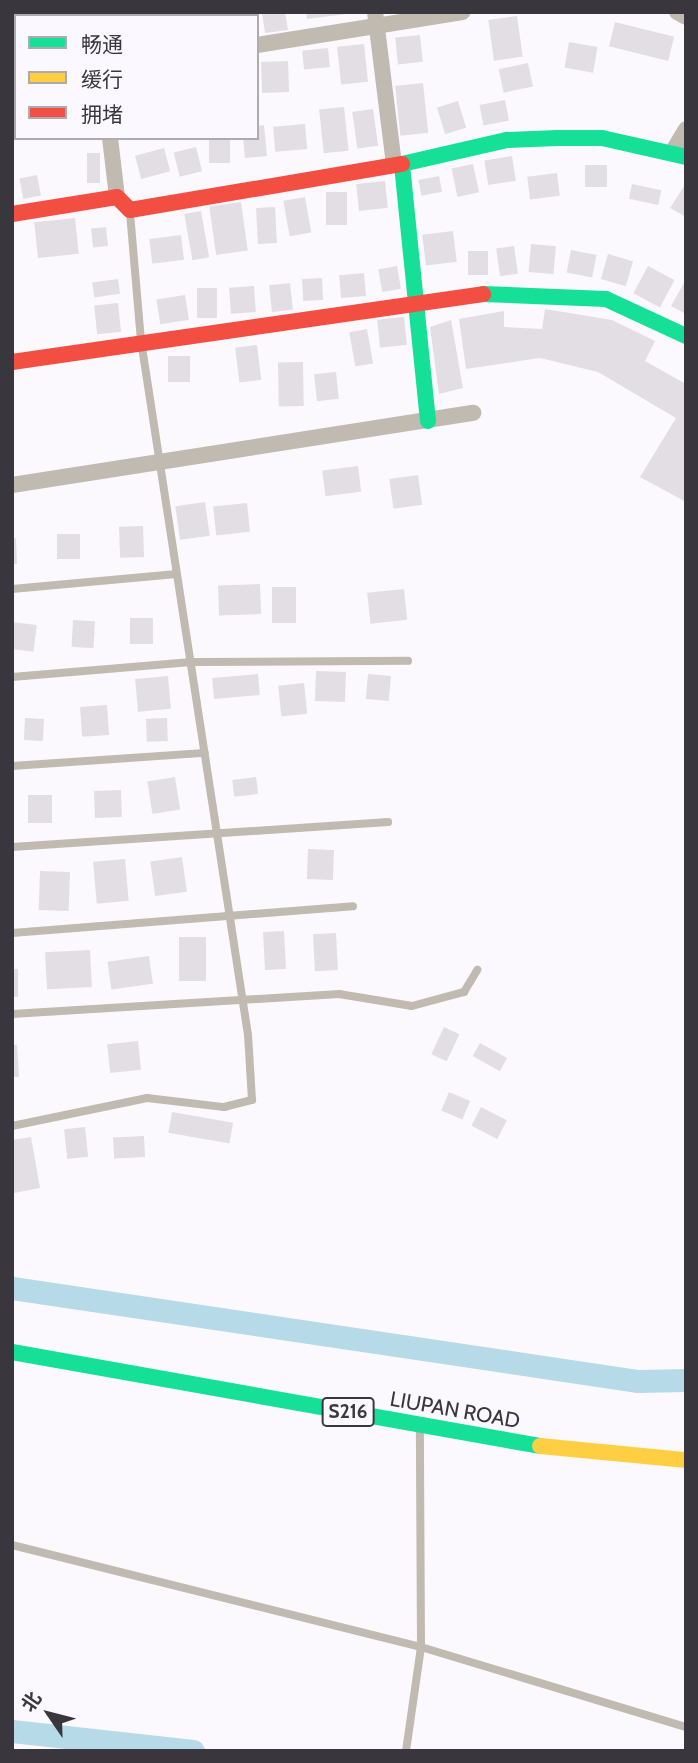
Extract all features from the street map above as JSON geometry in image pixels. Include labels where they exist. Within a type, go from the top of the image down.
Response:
[{"type":"street","points":[[259,45],[376,19],[463,12]]},
{"type":"street","points":[[677,12],[686,17]]},
{"type":"street","points":[[376,19],[398,164],[428,421]]},
{"type":"street","points":[[110,140],[117,197],[130,210],[398,164],[519,140],[602,138],[680,153],[686,129]]},
{"type":"street","points":[[12,214],[117,197]]},
{"type":"street","points":[[12,362],[141,341],[502,293],[606,299],[686,336]]},
{"type":"street","points":[[12,485],[473,413]]},
{"type":"street","name":"LIUPAN ROAD","points":[[12,1352],[538,1446],[686,1460]]},
{"type":"lane","points":[[12,1126],[148,1098],[224,1107],[252,1100],[243,1003],[141,341],[130,210]]},
{"type":"lane","points":[[12,589],[176,574]]},
{"type":"lane","points":[[12,677],[191,662],[408,661]]},
{"type":"lane","points":[[12,766],[205,753]]},
{"type":"lane","points":[[12,847],[217,830],[388,822]]},
{"type":"lane","points":[[12,933],[353,906]]},
{"type":"lane","points":[[12,1014],[243,1003],[339,995],[412,1006],[464,992],[477,970]]},
{"type":"lane","points":[[406,1751],[421,1647],[419,1425]]},
{"type":"lane","points":[[12,1545],[421,1647],[686,1727]]},
{"type":"building","points":[[251,12],[252,14],[228,13]]},
{"type":"building","points":[[262,12],[285,12],[288,30],[265,33]]},
{"type":"building","points":[[306,12],[346,12],[346,14],[307,19]]},
{"type":"building","points":[[517,16],[523,57],[494,61],[488,20]]},
{"type":"building","points":[[615,22],[674,37],[668,61],[609,46]]},
{"type":"building","points":[[420,35],[423,62],[398,64],[395,38]]},
{"type":"building","points":[[569,42],[598,47],[593,73],[564,68]]},
{"type":"building","points":[[364,44],[368,82],[341,85],[337,47]]},
{"type":"building","points":[[328,48],[330,67],[304,70],[302,51]]},
{"type":"building","points":[[288,61],[289,92],[262,93],[261,62]]},
{"type":"building","points":[[528,63],[533,86],[504,93],[499,69]]},
{"type":"building","points":[[423,83],[428,133],[400,136],[395,86]]},
{"type":"building","points":[[12,94],[14,94],[14,118]]},
{"type":"building","points":[[505,100],[509,121],[483,126],[479,105]]},
{"type":"building","points":[[458,101],[466,128],[445,134],[437,107]]},
{"type":"building","points":[[344,107],[349,151],[324,153],[319,110]]},
{"type":"building","points":[[373,109],[378,146],[357,149],[352,112]]},
{"type":"building","points":[[305,124],[307,149],[275,152],[273,127]]},
{"type":"building","points":[[264,125],[267,156],[245,158],[243,140],[259,140],[259,126]]},
{"type":"building","points":[[209,140],[230,140],[230,163],[209,163]]},
{"type":"building","points":[[196,147],[202,171],[180,177],[174,153]]},
{"type":"building","points":[[164,148],[170,171],[141,179],[135,156]]},
{"type":"building","points":[[87,153],[100,153],[100,183],[87,183]]},
{"type":"building","points":[[512,156],[516,181],[488,185],[484,160]]},
{"type":"building","points":[[473,164],[479,192],[458,197],[451,169]]},
{"type":"building","points":[[585,165],[607,165],[607,187],[585,187]]},
{"type":"building","points":[[557,173],[560,196],[530,199],[527,177]]},
{"type":"building","points":[[37,175],[41,196],[23,199],[19,178]]},
{"type":"building","points":[[439,176],[442,192],[421,196],[418,180]]},
{"type":"building","points":[[385,181],[388,208],[359,211],[356,184]]},
{"type":"building","points":[[686,183],[686,217],[670,208]]},
{"type":"building","points":[[632,184],[661,190],[658,205],[629,199]]},
{"type":"building","points":[[326,192],[347,192],[347,225],[326,225]]},
{"type":"building","points":[[305,197],[311,232],[290,236],[283,201]]},
{"type":"building","points":[[241,202],[248,251],[216,255],[209,206]]},
{"type":"building","points":[[275,207],[277,243],[258,244],[256,208]]},
{"type":"building","points":[[201,211],[209,257],[192,260],[184,214]]},
{"type":"building","points":[[75,218],[79,254],[38,258],[34,222]]},
{"type":"building","points":[[106,227],[108,246],[93,247],[91,229]]},
{"type":"building","points":[[453,231],[457,262],[426,266],[422,235]]},
{"type":"building","points":[[181,235],[184,260],[152,264],[149,239]]},
{"type":"building","points":[[531,244],[556,246],[553,274],[529,272]]},
{"type":"building","points":[[514,246],[518,274],[500,276],[496,249]]},
{"type":"building","points":[[571,250],[597,255],[592,278],[567,273]]},
{"type":"building","points":[[468,251],[488,251],[488,275],[468,275]]},
{"type":"building","points":[[608,254],[633,261],[626,286],[601,279]]},
{"type":"building","points":[[397,266],[401,289],[382,292],[378,269]]},
{"type":"building","points":[[648,266],[674,280],[660,307],[633,293]]},
{"type":"building","points":[[364,273],[366,296],[341,298],[339,275]]},
{"type":"building","points":[[322,278],[323,300],[303,301],[302,279]]},
{"type":"building","points":[[118,279],[120,294],[94,297],[92,283]]},
{"type":"building","points":[[290,283],[293,310],[272,312],[269,285]]},
{"type":"building","points":[[684,283],[686,284],[686,314],[671,306]]},
{"type":"building","points":[[254,286],[256,312],[231,314],[229,288]]},
{"type":"building","points":[[197,288],[217,288],[217,318],[197,318]]},
{"type":"building","points":[[185,295],[189,320],[160,324],[156,300]]},
{"type":"building","points":[[118,303],[121,332],[97,334],[94,306]]},
{"type":"building","points":[[545,309],[612,320],[655,341],[645,361],[686,384],[686,502],[640,477],[676,418],[598,372],[540,358],[466,369],[459,319],[504,311],[504,327],[542,329]]},
{"type":"building","points":[[404,317],[407,345],[380,348],[377,320]]},
{"type":"building","points":[[451,320],[463,388],[439,394],[430,327]]},
{"type":"building","points":[[367,329],[373,363],[355,367],[349,332]]},
{"type":"building","points":[[257,345],[261,380],[239,382],[235,348]]},
{"type":"building","points":[[168,356],[190,356],[190,382],[168,382]]},
{"type":"building","points":[[278,362],[303,362],[304,406],[279,406]]},
{"type":"building","points":[[336,372],[339,399],[317,401],[314,374]]},
{"type":"building","points":[[358,466],[361,492],[325,496],[322,470]]},
{"type":"building","points":[[418,475],[422,505],[393,509],[389,479]]},
{"type":"building","points":[[205,502],[210,536],[180,540],[175,506]]},
{"type":"building","points":[[247,503],[250,532],[216,535],[213,507]]},
{"type":"building","points":[[143,526],[144,557],[120,558],[119,527]]},
{"type":"building","points":[[57,534],[80,534],[80,559],[57,559]]},
{"type":"building","points":[[16,538],[17,564],[12,564],[12,539]]},
{"type":"building","points":[[260,584],[261,614],[219,615],[218,585]]},
{"type":"building","points":[[272,587],[296,587],[296,623],[272,623]]},
{"type":"building","points":[[404,589],[407,620],[370,624],[367,593]]},
{"type":"building","points":[[130,618],[153,618],[153,644],[130,644]]},
{"type":"building","points":[[73,620],[95,621],[94,648],[72,647]]},
{"type":"building","points":[[12,622],[37,625],[34,652],[12,649]]},
{"type":"building","points":[[316,671],[346,672],[345,702],[315,701]]},
{"type":"building","points":[[258,674],[260,695],[214,699],[212,678]]},
{"type":"building","points":[[368,674],[391,676],[389,701],[366,699]]},
{"type":"building","points":[[168,676],[171,709],[138,712],[135,679]]},
{"type":"building","points":[[304,683],[307,714],[281,717],[278,686]]},
{"type":"building","points":[[107,705],[109,735],[82,737],[80,707]]},
{"type":"building","points":[[25,718],[44,719],[43,741],[24,740]]},
{"type":"building","points":[[167,718],[168,741],[147,742],[146,719]]},
{"type":"building","points":[[175,777],[180,810],[153,814],[147,781]]},
{"type":"building","points":[[256,777],[258,794],[234,797],[232,780]]},
{"type":"building","points":[[121,790],[122,817],[95,818],[94,791]]},
{"type":"building","points":[[28,795],[52,795],[52,823],[28,823]]},
{"type":"building","points":[[308,849],[334,850],[333,880],[307,879]]},
{"type":"building","points":[[182,857],[187,892],[155,896],[150,861]]},
{"type":"building","points":[[125,859],[129,901],[97,904],[93,862]]},
{"type":"building","points":[[40,871],[70,872],[69,911],[39,910]]},
{"type":"building","points":[[284,931],[286,969],[265,970],[263,932]]},
{"type":"building","points":[[336,933],[338,970],[315,971],[313,934]]},
{"type":"building","points":[[179,937],[206,937],[206,981],[179,981]]},
{"type":"building","points":[[90,950],[92,987],[47,989],[45,952]]},
{"type":"building","points":[[149,956],[153,984],[111,990],[107,962]]},
{"type":"building","points":[[12,969],[18,969],[18,997],[12,997]]},
{"type":"building","points":[[444,1027],[459,1034],[447,1061],[431,1054]]},
{"type":"building","points":[[138,1041],[141,1070],[110,1073],[107,1044]]},
{"type":"building","points":[[480,1043],[507,1058],[500,1071],[473,1056]]},
{"type":"building","points":[[12,1045],[17,1045],[19,1077],[12,1077]]},
{"type":"building","points":[[449,1092],[470,1101],[462,1119],[441,1110]]},
{"type":"building","points":[[481,1107],[507,1120],[497,1139],[471,1126]]},
{"type":"building","points":[[172,1112],[233,1123],[229,1143],[168,1133]]},
{"type":"building","points":[[85,1127],[88,1157],[67,1159],[64,1129]]},
{"type":"building","points":[[144,1136],[145,1157],[114,1159],[113,1138]]},
{"type":"building","points":[[31,1137],[40,1188],[14,1193],[12,1140]]},
{"type":"waterway","points":[[12,1288],[638,1381],[686,1380]]},
{"type":"waterway","points":[[12,1731],[193,1751]]},
{"type":"traffic: fast","points":[[428,421],[402,164],[507,140],[557,138],[602,138],[686,157]]},
{"type":"traffic: fast","points":[[483,294],[606,299],[686,336]]},
{"type":"traffic: fast","points":[[12,1352],[540,1446]]},
{"type":"traffic: slow","points":[[540,1446],[686,1460]]},
{"type":"traffic: jam","points":[[12,214],[117,197],[130,210],[402,164]]},
{"type":"traffic: jam","points":[[12,362],[483,294]]}]
